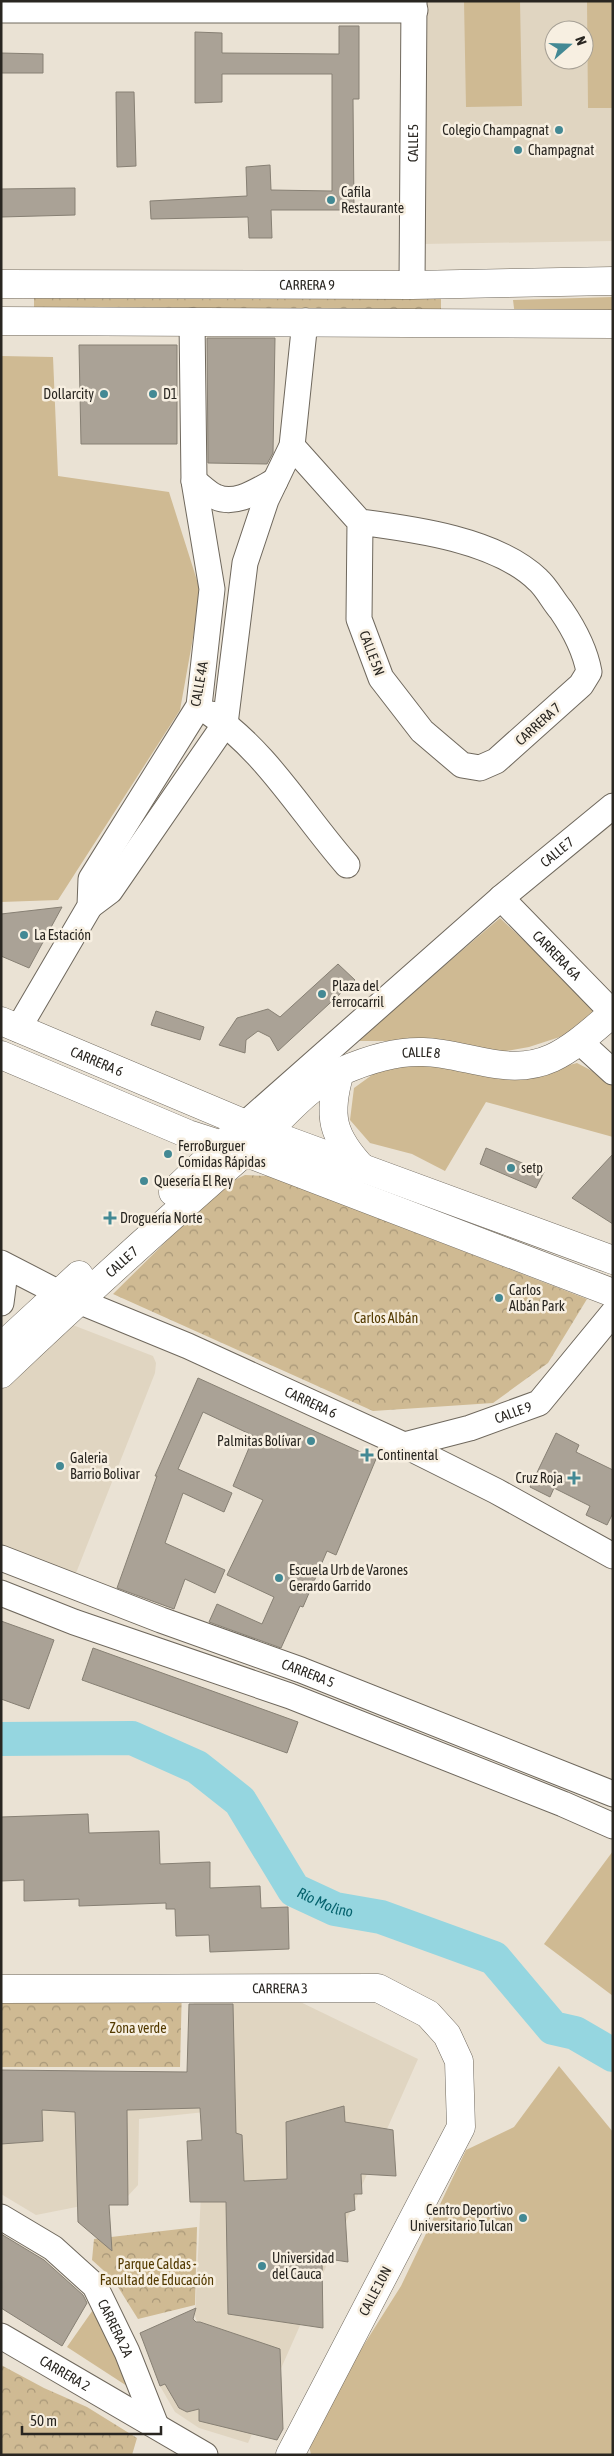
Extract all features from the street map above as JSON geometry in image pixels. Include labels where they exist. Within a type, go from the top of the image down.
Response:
[{"type":"main road","name":"CARRERA 9","points":[[8,284],[412,285],[613,281]]},
{"type":"main road","points":[[8,284],[9,321],[613,324]]},
{"type":"main road","points":[[470,284],[471,323]]},
{"type":"main road","name":"CALLE 8","points":[[233,1149],[256,1128],[340,1072],[378,1057],[421,1052],[457,1055],[480,1063],[502,1067],[526,1066],[552,1058],[579,1041],[613,1013]]},
{"type":"main road","name":"CARRERA 6","points":[[10,1025],[256,1128],[364,1170],[613,1260]]},
{"type":"main road","points":[[1,1055],[188,1134],[233,1149],[613,1293]]},
{"type":"main road","points":[[340,1072],[332,1098],[334,1126],[345,1151],[364,1170]]},
{"type":"main road","name":"CALLE 7","points":[[1,1374],[69,1296],[150,1214],[233,1149]]},
{"type":"main road","name":"CALLE 7","points":[[1,1347],[30,1320],[69,1296],[233,1149]]},
{"type":"main road","name":"CARRERA 3","points":[[1,1989],[378,1988],[428,2014],[447,2035],[460,2061],[461,2127]]},
{"type":"main road","name":"CALLE 10N","points":[[290,2455],[461,2127]]},
{"type":"street","points":[[1,10],[414,6]]},
{"type":"street","name":"CALLE 5","points":[[412,285],[414,6]]},
{"type":"street","name":"CALLE 4A","points":[[90,906],[90,879],[199,706],[212,589],[194,481],[192,321]]},
{"type":"street","points":[[10,1025],[90,906],[110,892],[225,724],[245,563],[266,500],[292,446],[305,321]]},
{"type":"street","points":[[292,446],[360,522]]},
{"type":"street","points":[[194,481],[216,497],[230,500],[248,495],[275,481]]},
{"type":"street","name":"CARRERA 7","points":[[360,522],[412,529],[497,552],[538,580],[568,620],[586,654],[590,672],[581,685],[496,761],[480,768]]},
{"type":"street","name":"CALLE 5N","points":[[360,522],[360,620],[381,678],[422,731],[462,765],[480,768]]},
{"type":"street","points":[[199,706],[225,724],[261,758],[347,864]]},
{"type":"street","name":"CALLE 7","points":[[256,1128],[501,898],[613,806]]},
{"type":"street","name":"CARRERA 6A","points":[[501,898],[613,1013]]},
{"type":"street","points":[[579,1041],[613,1072]]},
{"type":"street","name":"CARRERA 6","points":[[1,1263],[69,1296],[188,1346],[404,1445],[496,1491],[613,1556]]},
{"type":"street","points":[[1,1267],[4,1280],[1,1303]]},
{"type":"street","name":"CALLE 9","points":[[404,1445],[470,1428],[539,1403],[613,1313]]},
{"type":"street","points":[[1,1329],[30,1320]]},
{"type":"street","points":[[1,1593],[7,1560]]},
{"type":"street","name":"CARRERA 5","points":[[7,1560],[161,1620],[310,1673],[613,1794]]},
{"type":"street","name":"CARRERA 5","points":[[1,1593],[74,1622],[290,1696],[571,1807],[613,1826]]},
{"type":"street","points":[[152,1648],[161,1620]]},
{"type":"street","name":"CARRERA 2A","points":[[1,2217],[53,2248],[95,2286],[127,2352],[155,2424]]},
{"type":"street","name":"CARRERA 2","points":[[1,2336],[155,2424],[205,2455]]},
{"type":"shaded area","name":"Champagnat","points":[[425,1],[613,1],[613,241],[422,244]]},
{"type":"shaded area","name":"Galeria Barrio Bolivar","points":[[65,1322],[153,1356],[156,1363],[155,1373],[76,1573],[61,1573],[1,1549],[1,1383]]},
{"type":"shaded area","name":"Universidad del Cauca","points":[[194,1997],[290,1997],[418,2059],[248,2443],[199,2428],[175,2412],[160,2386],[212,2363],[195,2316],[205,2112],[139,2119],[138,2185],[127,2197],[36,2215],[1,2194],[1,2079],[190,2078]]},
{"type":"green space","points":[[464,1],[520,1],[522,106],[466,107]]},
{"type":"green space","points":[[587,1],[613,1],[613,108],[588,108],[588,70],[594,70],[594,20],[587,20]]},
{"type":"green space","points":[[441,292],[441,310],[34,312],[34,293]]},
{"type":"green space","points":[[613,297],[613,316],[515,316],[513,300]]},
{"type":"green space","points":[[1,356],[53,357],[58,476],[169,492],[201,593],[180,710],[58,900],[1,902]]},
{"type":"green space","points":[[500,918],[600,1012],[569,1034],[529,1047],[489,1054],[399,1041],[356,1041]]},
{"type":"green space","points":[[414,1063],[478,1074],[525,1077],[577,1063],[613,1082],[613,1137],[486,1102],[445,1171],[412,1154],[370,1143],[350,1120],[354,1088],[383,1067]]},
{"type":"green space","name":"Carlos Albán","points":[[245,1175],[269,1176],[587,1299],[548,1363],[493,1403],[373,1411],[113,1294],[222,1186]]},
{"type":"green space","points":[[613,1851],[613,1996],[544,1944]]},
{"type":"green space","name":"Zona verde","points":[[182,1987],[180,2067],[1,2067],[1,1993]]},
{"type":"green space","name":"Centro Deportivo Universitario Tulcan","points":[[559,2066],[613,2132],[613,2455],[311,2455],[307,2435],[401,2286],[466,2150],[514,2127]]},
{"type":"green space","name":"Parque Caldas - Facultad de Educación","points":[[197,2227],[195,2305],[138,2319],[113,2279],[92,2260],[94,2239]]},
{"type":"green space","points":[[95,2307],[129,2373],[127,2386],[67,2347]]},
{"type":"green space","points":[[1,2365],[44,2388],[87,2407],[137,2438],[132,2455],[1,2455]]},
{"type":"building","points":[[339,26],[359,26],[359,99],[353,99],[354,210],[271,210],[272,238],[249,238],[248,217],[151,219],[150,201],[247,196],[246,167],[270,165],[271,190],[332,191],[332,74],[222,74],[222,102],[195,103],[195,32],[222,33],[222,53],[339,54]]},
{"type":"building","points":[[1,53],[43,54],[43,73],[1,73]]},
{"type":"building","points":[[116,92],[134,92],[136,166],[117,167]]},
{"type":"building","points":[[75,188],[75,215],[1,217],[1,189]]},
{"type":"building","points":[[207,338],[275,338],[273,453],[267,464],[208,463]]},
{"type":"building","points":[[79,345],[177,345],[177,444],[81,444]]},
{"type":"building","name":"La Estación","points":[[62,907],[29,968],[1,956],[1,914]]},
{"type":"building","name":"Plaza del ferrocarril","points":[[338,964],[355,980],[278,1051],[270,1037],[258,1031],[246,1040],[245,1053],[219,1045],[237,1018],[268,1009],[280,1017]]},
{"type":"building","points":[[156,1011],[204,1027],[200,1040],[151,1025]]},
{"type":"building","name":"setp","points":[[486,1148],[544,1172],[536,1188],[480,1164]]},
{"type":"building","points":[[613,1154],[613,1224],[572,1198]]},
{"type":"building","points":[[198,1378],[376,1459],[336,1555],[327,1551],[303,1607],[300,1606],[281,1648],[209,1622],[217,1604],[262,1624],[274,1597],[227,1575],[263,1500],[233,1486],[254,1436],[203,1412],[178,1469],[232,1493],[224,1512],[183,1493],[165,1543],[225,1570],[215,1593],[185,1579],[174,1609],[117,1588],[157,1476],[155,1476]]},
{"type":"building","name":"Cruz Roja","points":[[556,1433],[579,1445],[576,1452],[613,1470],[613,1513],[607,1525],[586,1515],[590,1506],[554,1488],[550,1497],[530,1487]]},
{"type":"building","points":[[1,1621],[54,1640],[29,1709],[1,1699]]},
{"type":"building","points":[[93,1648],[298,1722],[287,1753],[82,1680]]},
{"type":"building","points":[[88,1814],[89,1833],[159,1831],[160,1864],[210,1862],[210,1888],[260,1886],[261,1908],[288,1907],[289,1949],[210,1952],[209,1935],[176,1936],[175,1909],[166,1909],[166,1903],[79,1906],[79,1899],[24,1901],[24,1880],[1,1881],[1,1817]]},
{"type":"building","points":[[189,2004],[233,2004],[236,2133],[242,2135],[244,2181],[287,2179],[286,2122],[344,2106],[345,2122],[393,2130],[396,2176],[361,2174],[362,2194],[354,2194],[355,2210],[345,2213],[348,2262],[322,2258],[323,2328],[228,2314],[226,2202],[190,2202],[187,2141],[202,2140],[200,2108],[127,2110],[128,2205],[109,2205],[112,2251],[78,2222],[75,2112],[42,2110],[43,2141],[1,2144],[1,2070],[187,2072]]},
{"type":"building","points":[[1,2234],[44,2260],[83,2295],[87,2303],[62,2346],[1,2308]]},
{"type":"building","points":[[196,2308],[193,2319],[196,2322],[280,2349],[283,2429],[277,2440],[199,2421],[199,2409],[187,2412],[179,2408],[165,2384],[160,2386],[140,2333]]},
{"type":"waterway","name":"Río Molino","points":[[1,1739],[132,1738],[197,1767],[240,1801],[294,1890],[335,1909],[381,1917],[494,1958],[553,2028],[575,2033],[613,2055]]},
{"type":"place","name":"Colegio Champagnat","points":[[559,130]]},
{"type":"place","name":"Champagnat","points":[[518,150]]},
{"type":"place","name":"Cafila Restaurante","points":[[331,200]]},
{"type":"place","name":"Dollarcity","points":[[104,394]]},
{"type":"place","name":"D1","points":[[153,394]]},
{"type":"place","name":"La Estación","points":[[24,935]]},
{"type":"place","name":"Plaza del ferrocarril","points":[[322,994]]},
{"type":"place","name":"FerroBurguer Comidas Rápidas","points":[[168,1154]]},
{"type":"place","name":"setp","points":[[511,1168]]},
{"type":"place","name":"Quesería El Rey","points":[[144,1181]]},
{"type":"place","name":"Droguería Norte","points":[[110,1218]]},
{"type":"place","name":"Carlos Albán Park","points":[[499,1298]]},
{"type":"place","name":"Palmitas Bolívar","points":[[311,1441]]},
{"type":"place","name":"Continental","points":[[367,1455]]},
{"type":"place","name":"Galeria Barrio Bolivar","points":[[60,1466]]},
{"type":"place","name":"Cruz Roja","points":[[574,1478]]},
{"type":"place","name":"Escuela Urb de Varones Gerardo Garrido","points":[[279,1578]]},
{"type":"place","name":"Centro Deportivo Universitario Tulcan","points":[[523,2218]]},
{"type":"place","name":"Universidad del Cauca","points":[[262,2266]]}]
